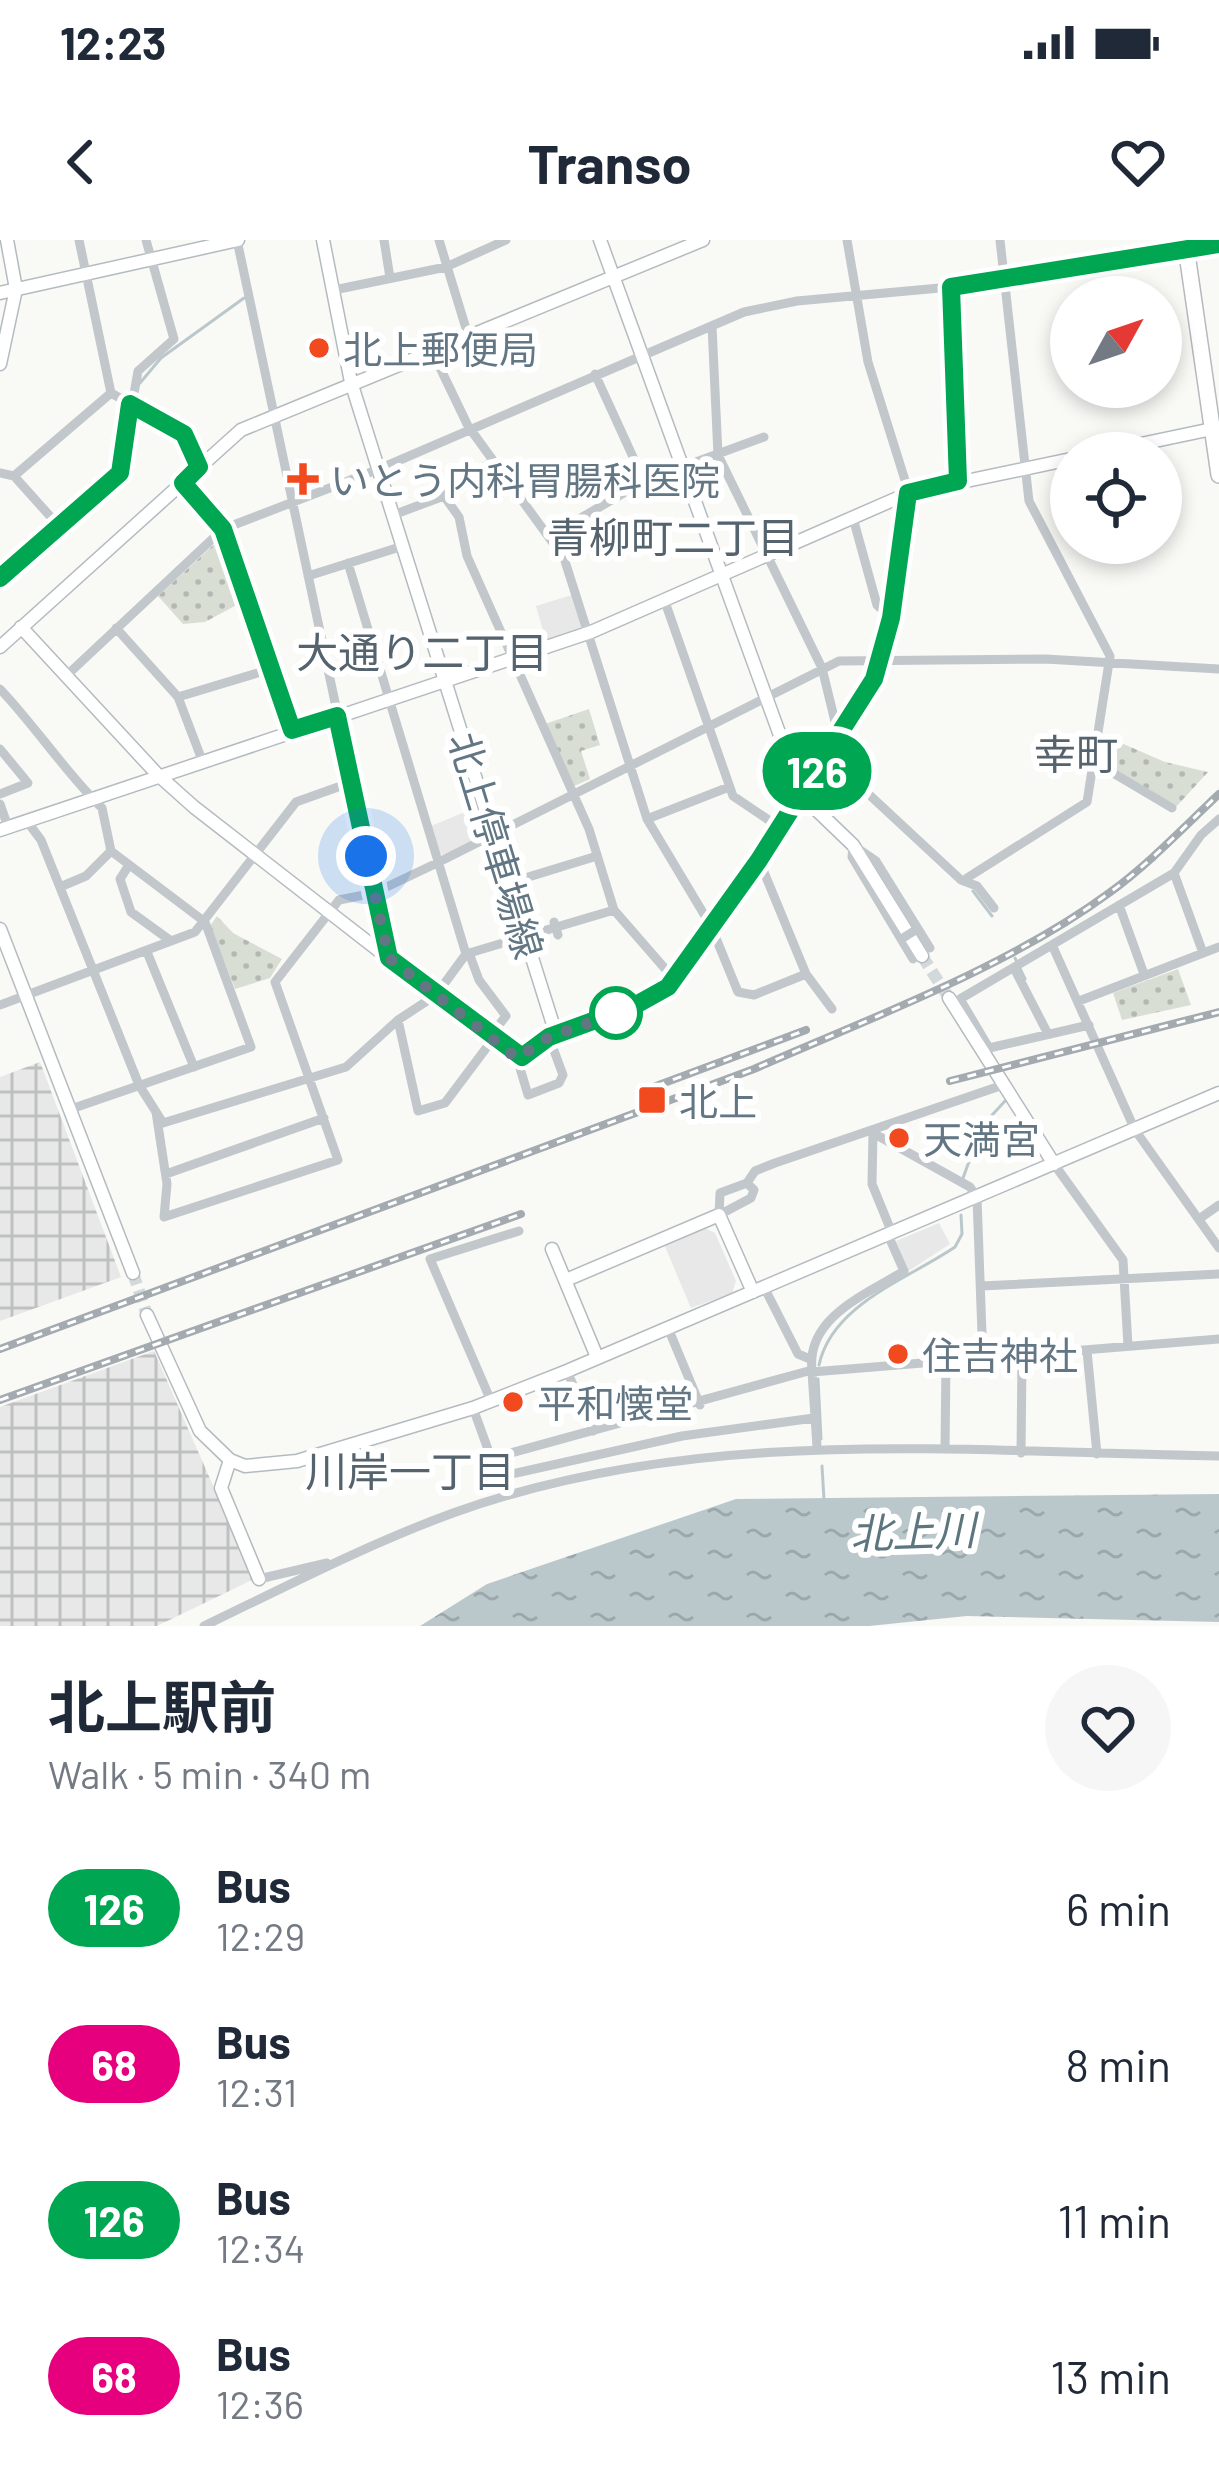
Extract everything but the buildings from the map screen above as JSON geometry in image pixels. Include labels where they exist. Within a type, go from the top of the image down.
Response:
[{"type":"highway","points":[[1185,243],[1216,428],[1219,475]]},
{"type":"street","points":[[0,364],[16,290],[7,240]]},
{"type":"street","points":[[79,240],[111,393],[184,434],[199,467]]},
{"type":"street","points":[[0,578],[120,473],[138,371],[174,339],[146,240]]},
{"type":"street","points":[[0,293],[237,240],[389,958]]},
{"type":"street","name":"北上停車場線","points":[[322,240],[351,382],[526,936],[552,1035]]},
{"type":"street","points":[[384,240],[390,278]]},
{"type":"street","points":[[439,240],[468,335]]},
{"type":"street","points":[[334,290],[446,267],[506,240]]},
{"type":"street","points":[[600,240],[802,796],[876,861],[916,930],[922,955]]},
{"type":"street","points":[[0,647],[241,430],[703,240]]},
{"type":"street","points":[[517,1058],[552,1035],[634,1006],[674,979],[802,796],[874,679],[891,618],[908,493],[868,362],[847,240]]},
{"type":"street","points":[[712,326],[718,455],[822,668],[855,784],[961,880],[1087,802],[1110,656],[1084,598],[1029,501],[1029,467],[1000,240]]},
{"type":"street","points":[[66,676],[223,529],[379,469],[468,426],[744,312],[797,301],[951,287],[1185,243],[1219,244]]},
{"type":"street","points":[[951,287],[958,481]]},
{"type":"street","points":[[431,350],[468,426],[564,558],[647,819],[711,926],[737,992],[754,995],[806,974]]},
{"type":"street","points":[[595,374],[644,481]]},
{"type":"street","points":[[14,476],[111,393]]},
{"type":"street","points":[[1182,435],[1216,428]]},
{"type":"street","points":[[550,536],[644,481],[764,437]]},
{"type":"street","points":[[393,514],[444,496],[491,461]]},
{"type":"street","points":[[0,804],[4,828],[591,632],[908,493],[1050,463]]},
{"type":"street","points":[[0,473],[14,476],[58,525]]},
{"type":"street","points":[[183,483],[223,529],[292,730]]},
{"type":"street","points":[[444,496],[458,517],[467,556],[572,795],[614,910],[674,979]]},
{"type":"street","points":[[853,518],[877,605],[891,618]]},
{"type":"street","points":[[308,576],[403,546]]},
{"type":"street","points":[[348,563],[468,953],[479,980],[506,1016],[445,1102],[418,1111],[398,1020]]},
{"type":"street","points":[[664,599],[733,796],[780,828]]},
{"type":"street","points":[[21,627],[157,775],[517,1058],[528,1095],[559,1083],[563,1075],[552,1035]]},
{"type":"street","points":[[116,628],[178,697],[202,760]]},
{"type":"street","points":[[156,1112],[166,1174],[164,1216],[338,1160],[274,982],[328,911],[339,900],[374,893],[494,835],[822,668],[839,661],[1219,669]]},
{"type":"street","points":[[178,697],[271,669]]},
{"type":"street","points":[[0,689],[102,808],[111,851],[205,922],[251,1047],[71,1108]]},
{"type":"street","points":[[0,749],[28,783],[0,794]]},
{"type":"street","points":[[1096,763],[1172,808]]},
{"type":"street","points":[[0,1005],[147,952],[205,922],[296,802],[352,782]]},
{"type":"street","points":[[647,819],[730,787]]},
{"type":"street","points":[[1089,1025],[989,1048],[960,998],[1174,873],[1219,818]]},
{"type":"street","points":[[26,820],[41,839],[139,1085],[168,1125],[355,1062],[398,1020],[436,995],[468,953],[614,910]]},
{"type":"street","points":[[853,845],[852,856],[901,939],[922,955]]},
{"type":"street","points":[[853,845],[922,955]]},
{"type":"street","points":[[60,887],[86,876],[111,851]]},
{"type":"street","points":[[509,883],[597,856]]},
{"type":"street","points":[[759,860],[806,974],[832,1009]]},
{"type":"street","points":[[129,865],[120,879],[131,912],[171,941]]},
{"type":"street","points":[[1174,873],[1203,953]]},
{"type":"street","points":[[967,878],[994,908]]},
{"type":"street","points":[[1119,905],[1144,974]]},
{"type":"street","points":[[0,929],[133,1273]]},
{"type":"street","points":[[901,939],[916,930]]},
{"type":"street","points":[[1054,947],[1135,1130],[1219,1247]]},
{"type":"street","points":[[1079,1001],[1219,947]]},
{"type":"street","points":[[147,952],[194,1067]]},
{"type":"street","points":[[1015,970],[1048,1034]]},
{"type":"street","points":[[949,998],[1054,1164],[1123,1260],[1128,1346]]},
{"type":"street","points":[[811,1359],[798,1354],[758,1290],[719,1215],[720,1193],[747,1183],[755,1172],[775,1162],[873,1133],[882,1124],[1003,1085]]},
{"type":"street","points":[[147,1315],[182,1401],[200,1431],[230,1460],[262,1468],[279,1466],[473,1408],[567,1371],[1219,1094]]},
{"type":"street","points":[[166,1174],[323,1118]]},
{"type":"street","points":[[873,1133],[970,1187],[977,1198],[983,1361]]},
{"type":"street","points":[[489,1459],[700,1405],[812,1370],[811,1359],[843,1306],[904,1271],[872,1184],[873,1133]]},
{"type":"street","points":[[566,1280],[752,1198],[754,1190],[747,1183]]},
{"type":"street","points":[[1199,1219],[1219,1205]]},
{"type":"street","points":[[491,1401],[430,1259],[519,1231]]},
{"type":"street","points":[[552,1249],[597,1358]]},
{"type":"street","points":[[982,1286],[1219,1274]]},
{"type":"street","points":[[668,1328],[700,1405]]},
{"type":"street","points":[[817,1447],[812,1372],[1219,1339]]},
{"type":"street","points":[[1087,1351],[1097,1454]]},
{"type":"street","points":[[1021,1453],[1022,1357]]},
{"type":"street","points":[[945,1448],[946,1364]]},
{"type":"street","points":[[567,1371],[592,1431]]},
{"type":"street","points":[[473,1408],[498,1477],[659,1441],[814,1418]]},
{"type":"street","points":[[204,1626],[452,1513],[672,1461],[817,1447],[1219,1456]]},
{"type":"street","points":[[230,1460],[221,1488],[259,1579],[344,1560]]},
{"type":"shaded area","points":[[222,537],[244,601],[205,622],[183,624],[158,596]]},
{"type":"shaded area","points":[[575,594],[583,629],[546,641],[536,606]]},
{"type":"shaded area","points":[[589,709],[600,745],[581,751],[590,779],[572,787],[545,724]]},
{"type":"shaded area","points":[[1105,736],[1165,762],[1208,772],[1175,808],[1099,762]]},
{"type":"shaded area","points":[[472,809],[480,838],[439,853],[431,826]]},
{"type":"shaded area","points":[[217,916],[233,933],[282,959],[270,978],[235,989],[210,926]]},
{"type":"shaded area","points":[[1178,969],[1191,1005],[1122,1020],[1113,993]]},
{"type":"shaded area","points":[[40,1062],[121,1277],[0,1321],[0,1077]]},
{"type":"shaded area","points":[[939,1223],[950,1244],[907,1272],[896,1241]]},
{"type":"shaded area","points":[[704,1228],[715,1233],[736,1281],[732,1293],[691,1308],[664,1244]]},
{"type":"shaded area","points":[[154,1351],[254,1579],[157,1626],[0,1626],[0,1407]]},
{"type":"shaded area","points":[[649,1383],[662,1411],[596,1426],[588,1408]]},
{"type":"water","name":"北上川","points":[[1219,1494],[1219,1622],[967,1616],[869,1626],[420,1626],[487,1584],[736,1499]]},
{"type":"waterway","points":[[140,383],[161,358],[244,298]]},
{"type":"waterway","points":[[0,587],[127,473],[136,411]]},
{"type":"waterway","points":[[973,891],[992,916]]},
{"type":"waterway","points":[[1015,958],[1025,979]]},
{"type":"waterway","points":[[983,1125],[1005,1101]]},
{"type":"waterway","points":[[963,1178],[981,1129]]},
{"type":"waterway","points":[[819,1365],[839,1325],[855,1309],[955,1247],[962,1234],[961,1215]]},
{"type":"waterway","points":[[818,1379],[821,1439]]},
{"type":"waterway","points":[[822,1466],[824,1500]]},
{"type":"tunnel","points":[[922,956],[949,998]]},
{"type":"tunnel","points":[[133,1273],[147,1315]]},
{"type":"railway","points":[[0,1349],[754,1069],[937,990],[1027,945],[1109,893],[1219,794]]},
{"type":"railway","points":[[950,1081],[1219,1012]]},
{"type":"railway","points":[[656,1086],[806,1030]]},
{"type":"railway","points":[[0,1400],[521,1214]]},
{"type":"bus line","name":"126","points":[[0,578],[120,473],[130,404],[184,434],[199,467],[183,483],[223,529],[292,730],[337,716],[389,958],[517,1058],[522,1057],[549,1037],[634,1006],[668,987],[802,796],[874,679],[891,618],[908,493],[958,481],[952,416],[951,287],[1219,244]]},
{"type":"place","name":"北上郵便局","points":[[319,348]]},
{"type":"place","name":"いとう内科胃腸科医院","points":[[303,479]]},
{"type":"place","name":"北上","points":[[652,1100]]},
{"type":"place","name":"天満宮","points":[[899,1138]]},
{"type":"place","name":"住吉神社","points":[[898,1354]]},
{"type":"place","name":"平和懐堂","points":[[513,1402]]},
{"type":"district","name":"青柳町二丁目","points":[[673,536]]},
{"type":"district","name":"大通り二丁目","points":[[422,651]]},
{"type":"district","name":"幸町","points":[[1076,753]]},
{"type":"district","name":"川岸一丁目","points":[[410,1470]]},
{"type":"route","points":[[366,856],[389,958],[517,1058],[549,1037],[616,1013]]}]
